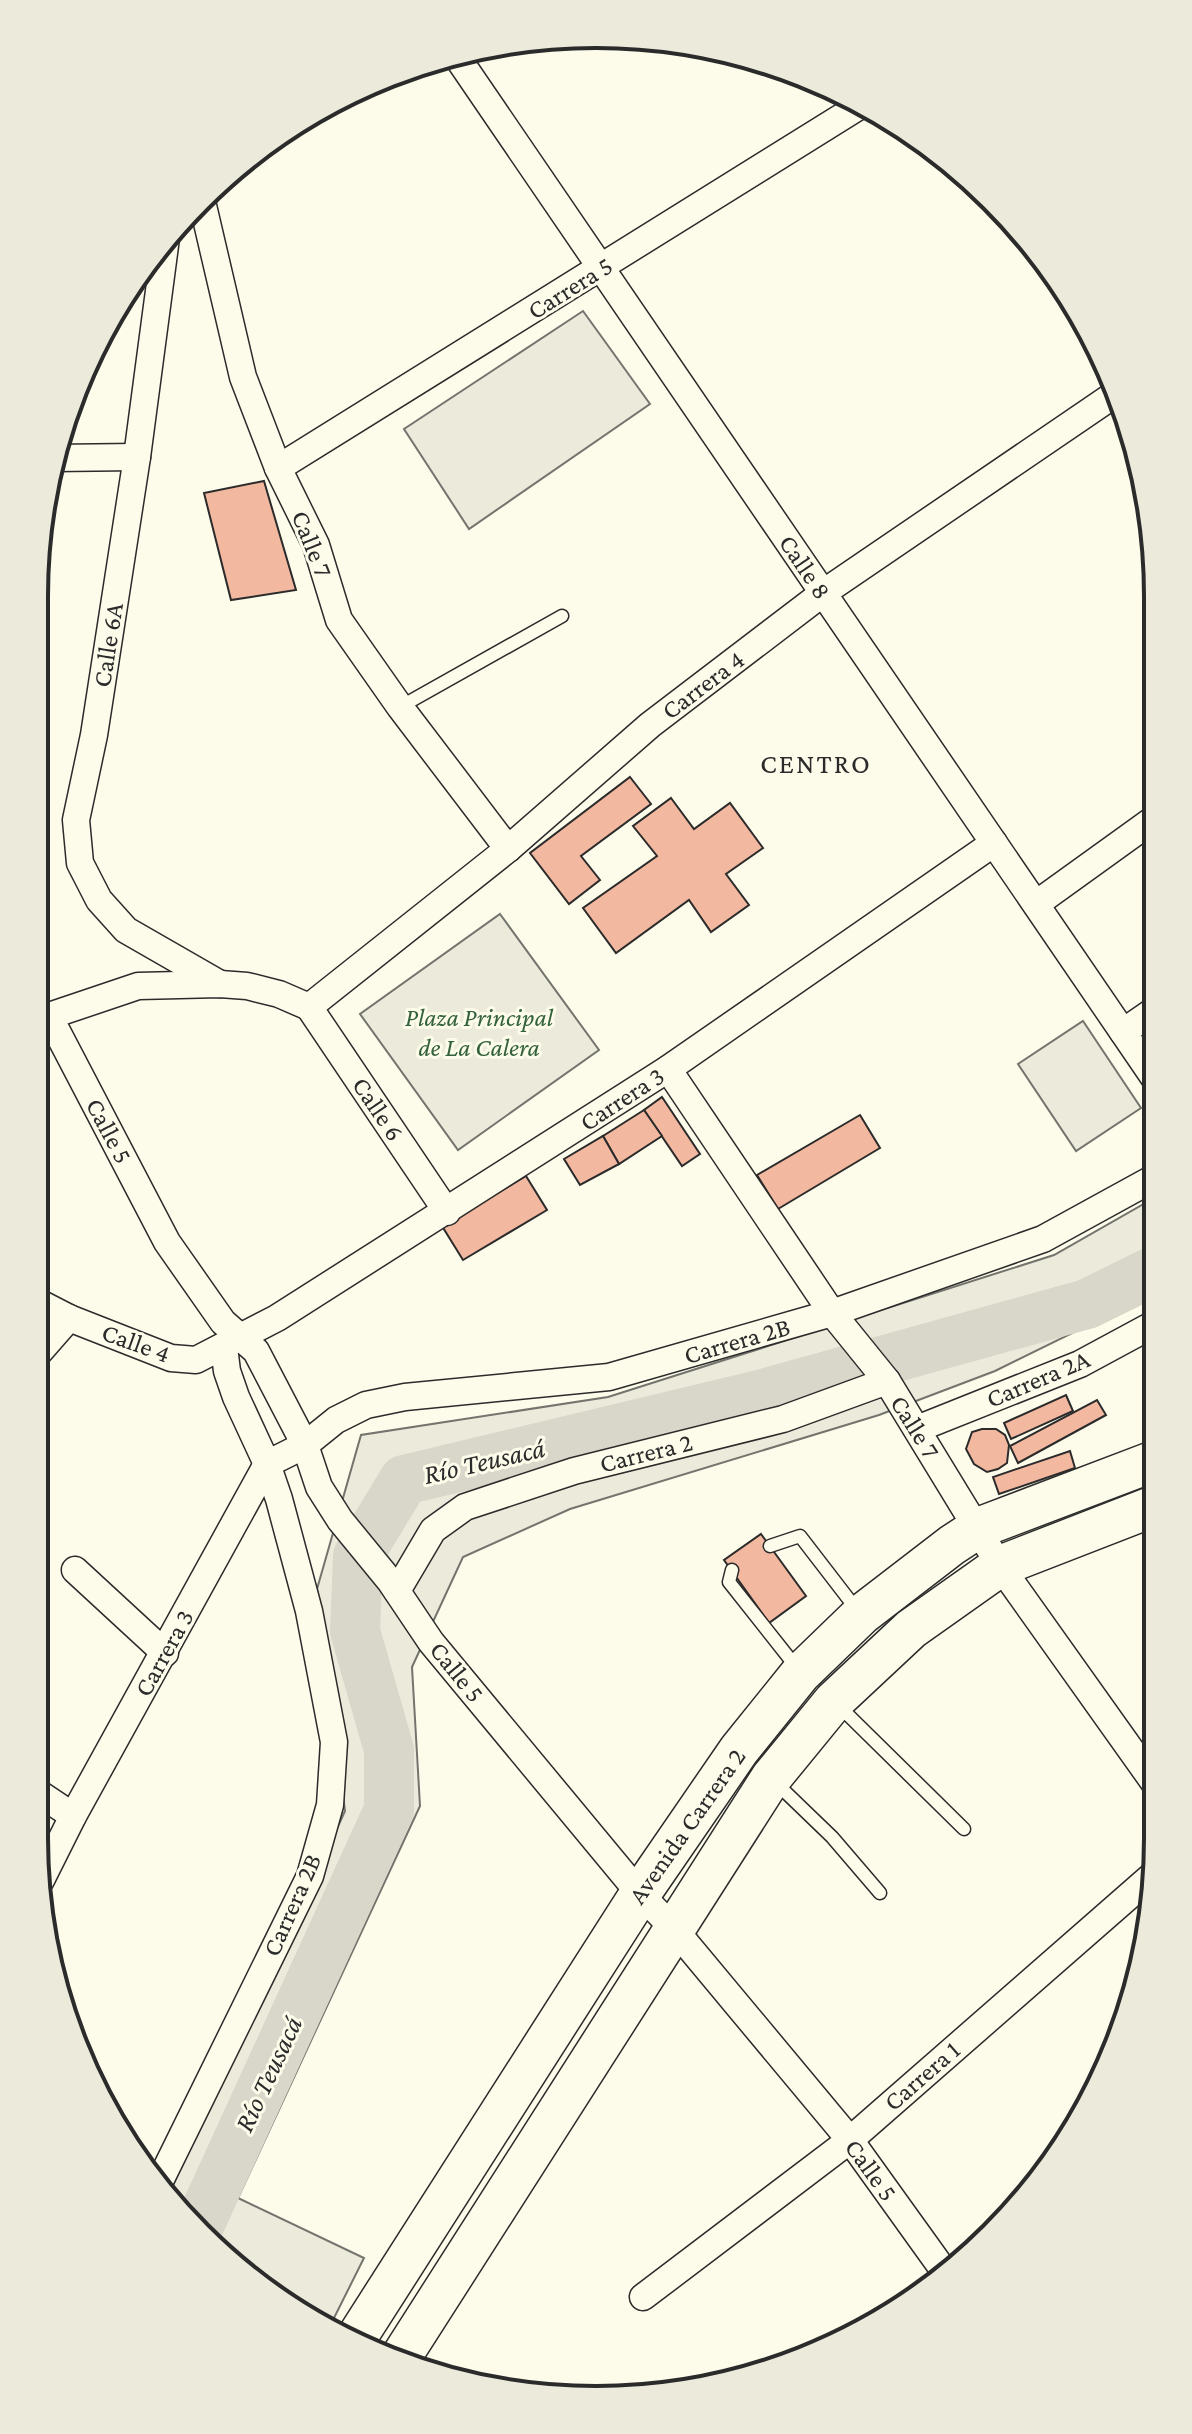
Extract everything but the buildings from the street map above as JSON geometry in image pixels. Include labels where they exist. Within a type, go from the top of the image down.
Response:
[{"type":"main road","name":"Avenida Carrera 2","points":[[360,2332],[640,1894],[739,1750],[801,1673],[861,1615],[978,1528],[1144,1465]]},
{"type":"main road","name":"Avenida Carrera 2","points":[[405,2351],[771,1778],[834,1701],[911,1629],[1000,1566],[1144,1510]]},
{"type":"main road","points":[[801,1673],[834,1701]]},
{"type":"street","name":"Calle 8","points":[[463,65],[1144,1063]]},
{"type":"street","name":"Carrera 5","points":[[278,468],[851,111]]},
{"type":"street","name":"Calle 7","points":[[205,213],[243,377],[278,468],[316,545],[339,620],[400,707],[508,849]]},
{"type":"street","name":"Calle 6A","points":[[163,259],[137,457],[94,735],[76,820],[80,863],[99,900],[126,930],[220,984]]},
{"type":"street","name":"Carrera 4","points":[[309,1007],[508,849],[650,725],[823,593],[1107,399]]},
{"type":"street","points":[[66,458],[137,457]]},
{"type":"street","points":[[1036,904],[1144,826]]},
{"type":"street","name":"Carrera 3","points":[[231,1342],[277,1318],[447,1212],[668,1069],[994,843]]},
{"type":"street","points":[[48,1012],[138,986],[220,984],[247,986],[279,994],[309,1007]]},
{"type":"street","name":"Calle 6","points":[[309,1007],[447,1212]]},
{"type":"street","points":[[1123,1032],[1144,1018]]},
{"type":"street","name":"Calle 5","points":[[48,1025],[167,1242],[223,1322],[231,1342],[256,1351],[305,1445],[319,1487],[340,1520],[393,1586],[431,1642],[850,2140],[940,2265]]},
{"type":"street","name":"Calle 7","points":[[668,1069],[832,1313],[887,1381],[1000,1566],[1144,1768]]},
{"type":"street","name":"Carrera 2B","points":[[305,1445],[336,1420],[366,1405],[405,1397],[609,1377],[832,1313],[1043,1239],[1144,1184]]},
{"type":"street","name":"Calle 4","points":[[48,1307],[171,1358],[196,1360],[231,1342]]},
{"type":"street","points":[[48,1342],[69,1318]]},
{"type":"street","name":"Carrera 2A","points":[[917,1429],[1080,1364],[1144,1329]]},
{"type":"street","name":"Carrera 2B","points":[[163,2175],[310,1876],[330,1805],[334,1742],[309,1611],[279,1499],[227,1371],[231,1342]]},
{"type":"street","name":"Carrera 2","points":[[393,1586],[433,1530],[465,1507],[574,1471],[783,1419],[887,1381]]},
{"type":"street","points":[[267,1464],[305,1445]]},
{"type":"street","name":"Carrera 3","points":[[49,1865],[267,1464]]},
{"type":"street","points":[[75,1570],[165,1653]]},
{"type":"street","points":[[48,1799],[73,1816]]},
{"type":"street","name":"Carrera 1","points":[[643,2297],[850,2140],[1142,1885]]},
{"type":"lane","points":[[400,707],[562,616]]},
{"type":"lane","points":[[770,1546],[800,1536],[861,1615]]},
{"type":"lane","points":[[732,1570],[729,1582],[801,1673]]},
{"type":"lane","points":[[834,1701],[964,1829]]},
{"type":"lane","points":[[771,1778],[832,1837],[880,1893]]},
{"type":"green space","name":"Plaza Principal de La Calera","points":[[500,914],[599,1050],[458,1150],[360,1014]]},
{"type":"green space","points":[[1144,1204],[1144,1298],[995,1371],[879,1415],[570,1509],[463,1557],[412,1667],[420,1806],[238,2198],[364,2258],[334,2319],[262,2273],[209,2225],[173,2186],[345,1811],[317,1589],[361,1435],[608,1397],[1054,1255]]},
{"type":"shaded area","points":[[583,311],[650,404],[469,529],[404,429]]},
{"type":"shaded area","points":[[1083,1021],[1141,1108],[1076,1151],[1018,1064]]},
{"type":"waterway","name":"Río Teusacá","points":[[202,2218],[389,1810],[389,1750],[355,1631],[358,1556],[404,1480],[759,1395],[1087,1304],[1144,1276]]},
{"type":"district","name":"CENTRO","points":[[816,763]]}]
